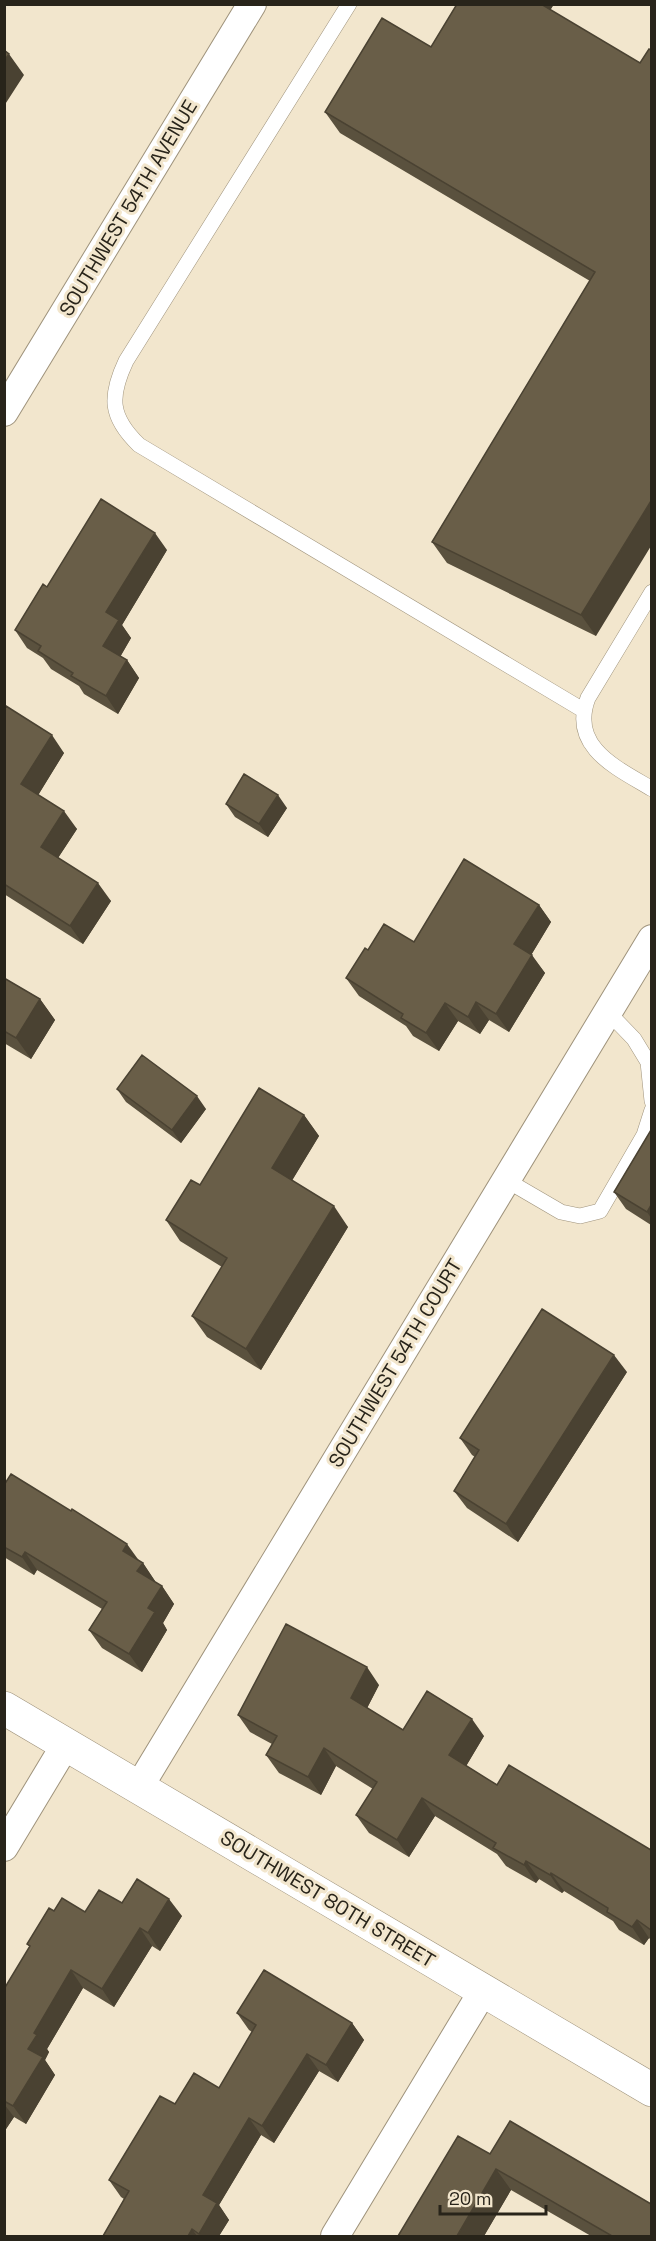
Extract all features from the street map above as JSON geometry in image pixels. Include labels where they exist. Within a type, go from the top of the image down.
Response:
[{"type":"street","name":"SOUTHWEST 54TH AVENUE","points":[[4,412],[252,4]]},
{"type":"street","name":"SOUTHWEST 54TH COURT","points":[[139,1787],[651,939]]},
{"type":"street","name":"SOUTHWEST 80TH STREET","points":[[4,1708],[651,2090]]},
{"type":"street","points":[[4,1847],[66,1744]]},
{"type":"street","points":[[335,2236],[483,1991]]},
{"type":"lane","points":[[349,4],[126,362],[117,379],[114,396],[116,414],[122,426],[139,444],[583,710]]},
{"type":"lane","points":[[651,592],[597,681],[583,710],[582,721],[591,745],[610,763],[651,789]]},
{"type":"lane","points":[[608,1012],[634,1040],[648,1062],[651,1101]]},
{"type":"lane","points":[[506,1180],[561,1212],[580,1216],[600,1210],[644,1135],[651,1110]]},
{"type":"building","points":[[457,4],[541,4],[640,63],[649,49],[651,50],[651,501],[581,615],[432,542],[595,272],[325,112],[382,18],[431,47]]},
{"type":"building","points":[[4,50],[9,54],[4,61]]},
{"type":"building","points":[[101,499],[155,533],[106,612],[119,620],[103,646],[127,660],[106,696],[71,676],[73,673],[38,651],[41,646],[15,630],[43,584],[47,587]]},
{"type":"building","points":[[6,706],[52,735],[21,784],[64,811],[41,847],[98,883],[70,926],[4,884],[4,709]]},
{"type":"building","points":[[244,774],[278,795],[259,824],[226,804]]},
{"type":"building","points":[[464,859],[539,905],[514,944],[532,955],[496,1014],[476,1002],[468,1017],[445,1003],[426,1033],[401,1018],[403,1014],[346,978],[365,948],[368,950],[384,924],[414,942]]},
{"type":"building","points":[[4,978],[40,999],[16,1038],[4,1031]]},
{"type":"building","points":[[142,1055],[197,1096],[172,1130],[117,1089]]},
{"type":"building","points":[[259,1088],[304,1115],[272,1168],[334,1206],[246,1349],[192,1316],[227,1258],[166,1220],[191,1180],[200,1185]]},
{"type":"building","points":[[651,1130],[651,1205],[647,1212],[614,1192]]},
{"type":"building","points":[[542,1309],[614,1355],[506,1524],[454,1491],[479,1450],[460,1438]]},
{"type":"building","points":[[11,1474],[127,1544],[123,1551],[143,1563],[137,1571],[162,1586],[148,1608],[155,1612],[129,1654],[89,1630],[107,1602],[25,1552],[22,1557],[4,1547],[4,1485]]},
{"type":"building","points":[[286,1624],[367,1667],[351,1698],[403,1730],[427,1691],[472,1719],[449,1755],[497,1785],[509,1765],[651,1850],[651,1930],[637,1920],[632,1927],[607,1912],[608,1908],[551,1873],[550,1875],[526,1861],[524,1865],[493,1848],[496,1843],[422,1798],[397,1840],[356,1815],[377,1782],[324,1748],[308,1777],[266,1755],[277,1736],[238,1715]]},
{"type":"building","points":[[137,1879],[169,1899],[148,1933],[140,1928],[102,1989],[71,1970],[34,2033],[37,2035],[28,2049],[43,2057],[13,2106],[4,2101],[4,1989],[30,1946],[27,1944],[49,1908],[54,1911],[62,1898],[85,1912],[99,1890],[122,1903]]},
{"type":"building","points":[[264,1970],[352,2023],[326,2065],[307,2054],[262,2126],[249,2118],[203,2195],[217,2203],[199,2234],[192,2229],[188,2236],[103,2236],[129,2191],[109,2180],[160,2096],[175,2104],[194,2073],[219,2088],[256,2025],[237,2013]]},
{"type":"building","points":[[510,2121],[651,2204],[651,2236],[612,2236],[496,2169],[457,2236],[398,2236],[458,2136],[490,2154]]}]
